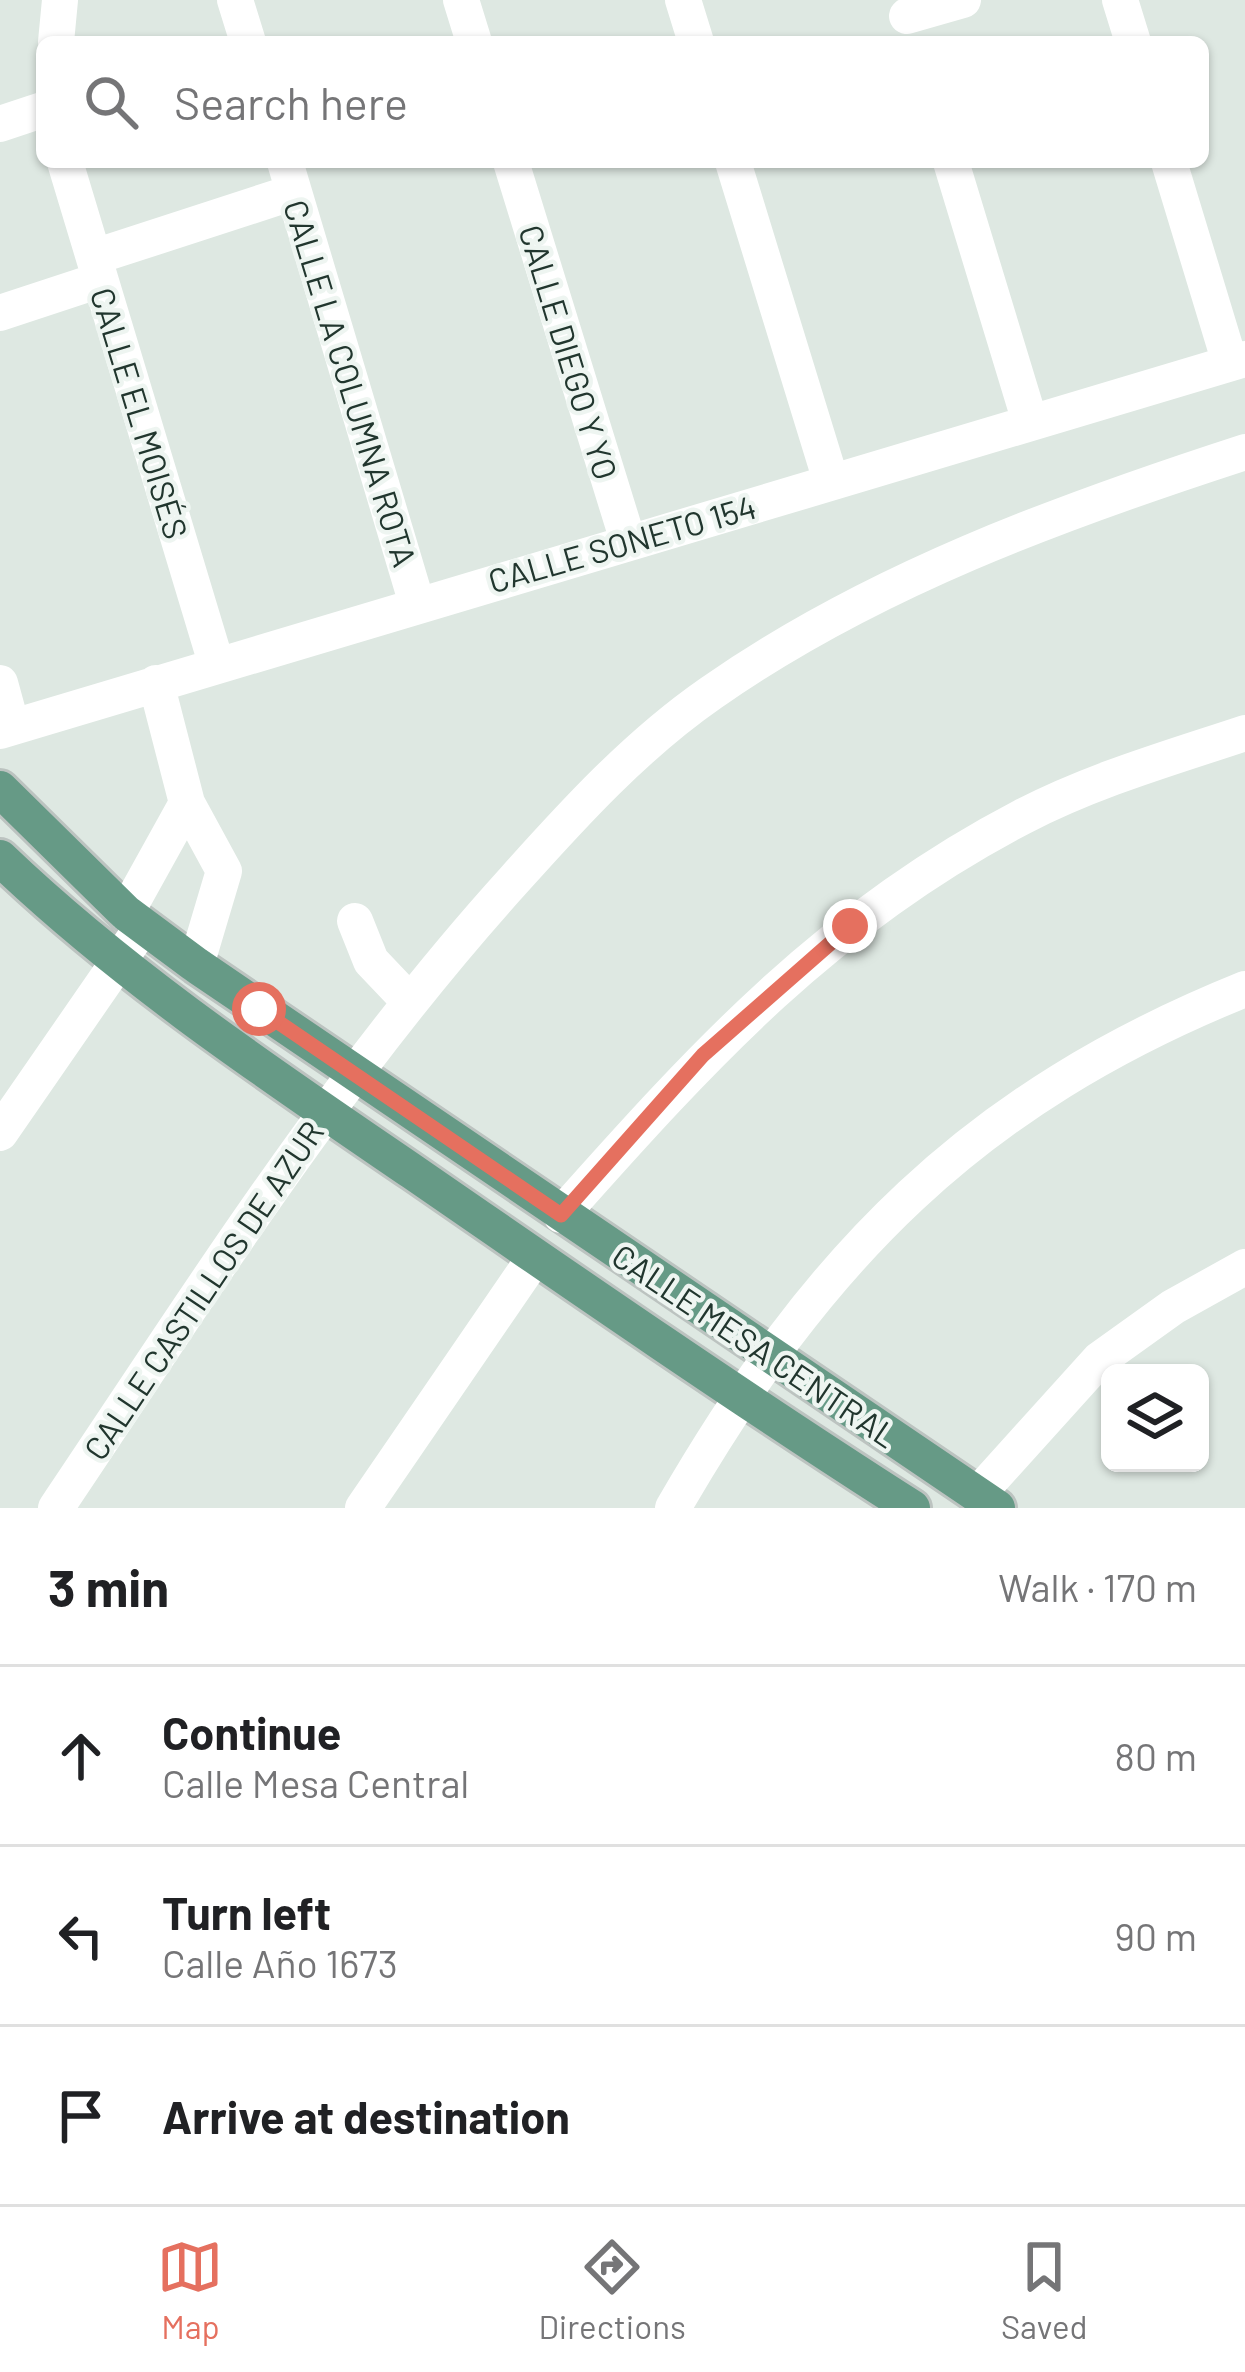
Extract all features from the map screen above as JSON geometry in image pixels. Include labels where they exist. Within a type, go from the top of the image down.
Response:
[{"type":"main road","name":"CALLE MESA CENTRAL","points":[[0,789],[134,919],[196,964],[353,1075],[987,1501]]},
{"type":"main road","name":"CALLE MESA CENTRAL","points":[[0,858],[117,959],[323,1111],[738,1397],[912,1508]]},
{"type":"street","points":[[57,36],[60,0]]},
{"type":"street","points":[[235,0],[246,36]]},
{"type":"street","points":[[461,0],[472,36]]},
{"type":"street","points":[[683,0],[694,36]]},
{"type":"street","points":[[908,19],[963,0]]},
{"type":"street","points":[[1120,0],[1131,36]]},
{"type":"street","points":[[0,124],[36,112]]},
{"type":"street","name":"CALLE EL MOISÉS","points":[[67,168],[215,664]]},
{"type":"street","name":"CALLE DIEGO Y YO","points":[[513,168],[628,541]]},
{"type":"street","points":[[735,168],[831,481]]},
{"type":"street","points":[[953,168],[1030,422]]},
{"type":"street","points":[[1171,168],[1238,361]]},
{"type":"street","points":[[0,313],[290,177]]},
{"type":"street","name":"CALLE LA COLUMNA ROTA","points":[[290,177],[417,604]]},
{"type":"street","name":"CALLE SONETO 154","points":[[6,729],[1238,361]]},
{"type":"street","name":"CALLE CASTILLOS DE AZUR","points":[[56,1508],[323,1111],[572,815],[641,748],[711,693],[820,627],[1031,526],[1245,452]]},
{"type":"street","points":[[0,683],[6,729]]},
{"type":"street","points":[[156,683],[187,802],[224,871],[196,964]]},
{"type":"street","points":[[561,1215],[703,1055],[784,979],[883,899],[1024,816],[1128,771],[1245,733]]},
{"type":"street","points":[[0,1132],[117,959],[187,802]]},
{"type":"street","points":[[355,921],[371,962],[410,1002]]},
{"type":"street","points":[[674,1508],[738,1397],[894,1209],[1010,1114],[1086,1063],[1245,989]]},
{"type":"street","points":[[363,1508],[535,1257]]},
{"type":"street","points":[[987,1501],[1100,1360],[1173,1307],[1245,1267]]},
{"type":"route","points":[[259,1009],[561,1215],[703,1055],[784,979],[850,926]]}]
